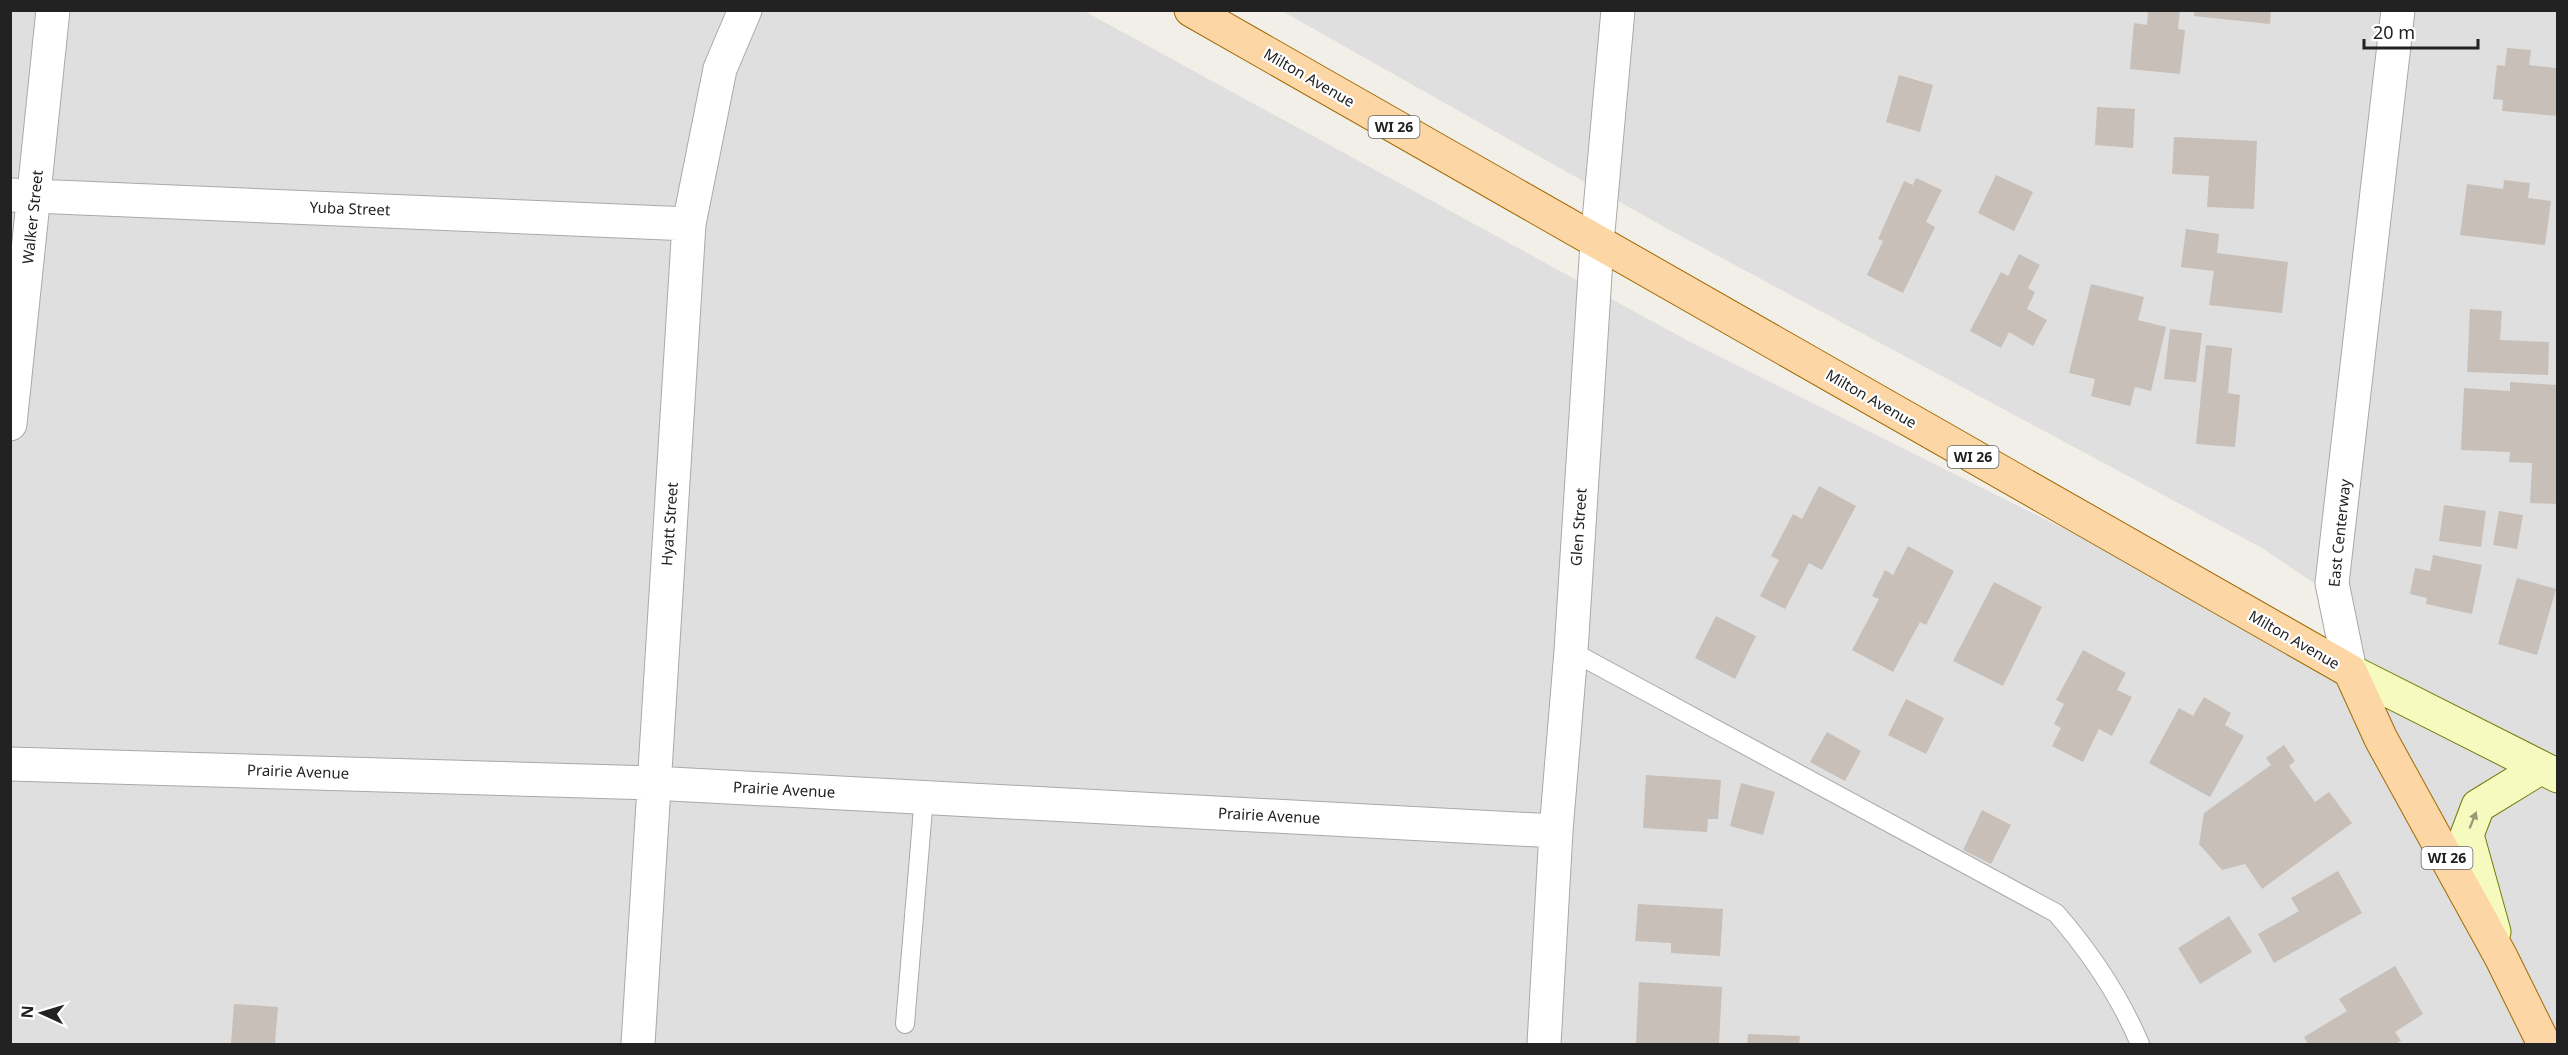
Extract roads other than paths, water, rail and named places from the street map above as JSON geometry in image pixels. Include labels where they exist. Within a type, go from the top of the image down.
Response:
[{"type":"main road","name":"Milton Avenue","points":[[1191,10],[2350,671],[2549,772]]},
{"type":"main road","name":"East Centerway","points":[[2350,671],[2381,739],[2501,957],[2544,1044]]},
{"type":"main road","points":[[2501,957],[2467,835],[2478,806],[2549,772]]},
{"type":"street","name":"Walker Street","points":[[10,424],[23,195],[53,10]]},
{"type":"street","name":"Hyatt Street","points":[[638,1044],[689,224],[720,69],[745,10]]},
{"type":"street","name":"Glen Street","points":[[1544,1044],[1556,831],[1571,651],[1597,243],[1618,10]]},
{"type":"street","name":"East Centerway","points":[[2350,671],[2332,583],[2398,10]]},
{"type":"street","name":"Yuba Street","points":[[23,195],[689,224]]},
{"type":"street","name":"Prairie Avenue","points":[[10,764],[653,783],[1556,831]]},
{"type":"lane","points":[[1571,651],[2056,913],[2081,942],[2130,1020],[2140,1044]]},
{"type":"lane","points":[[905,1024],[924,797]]}]
